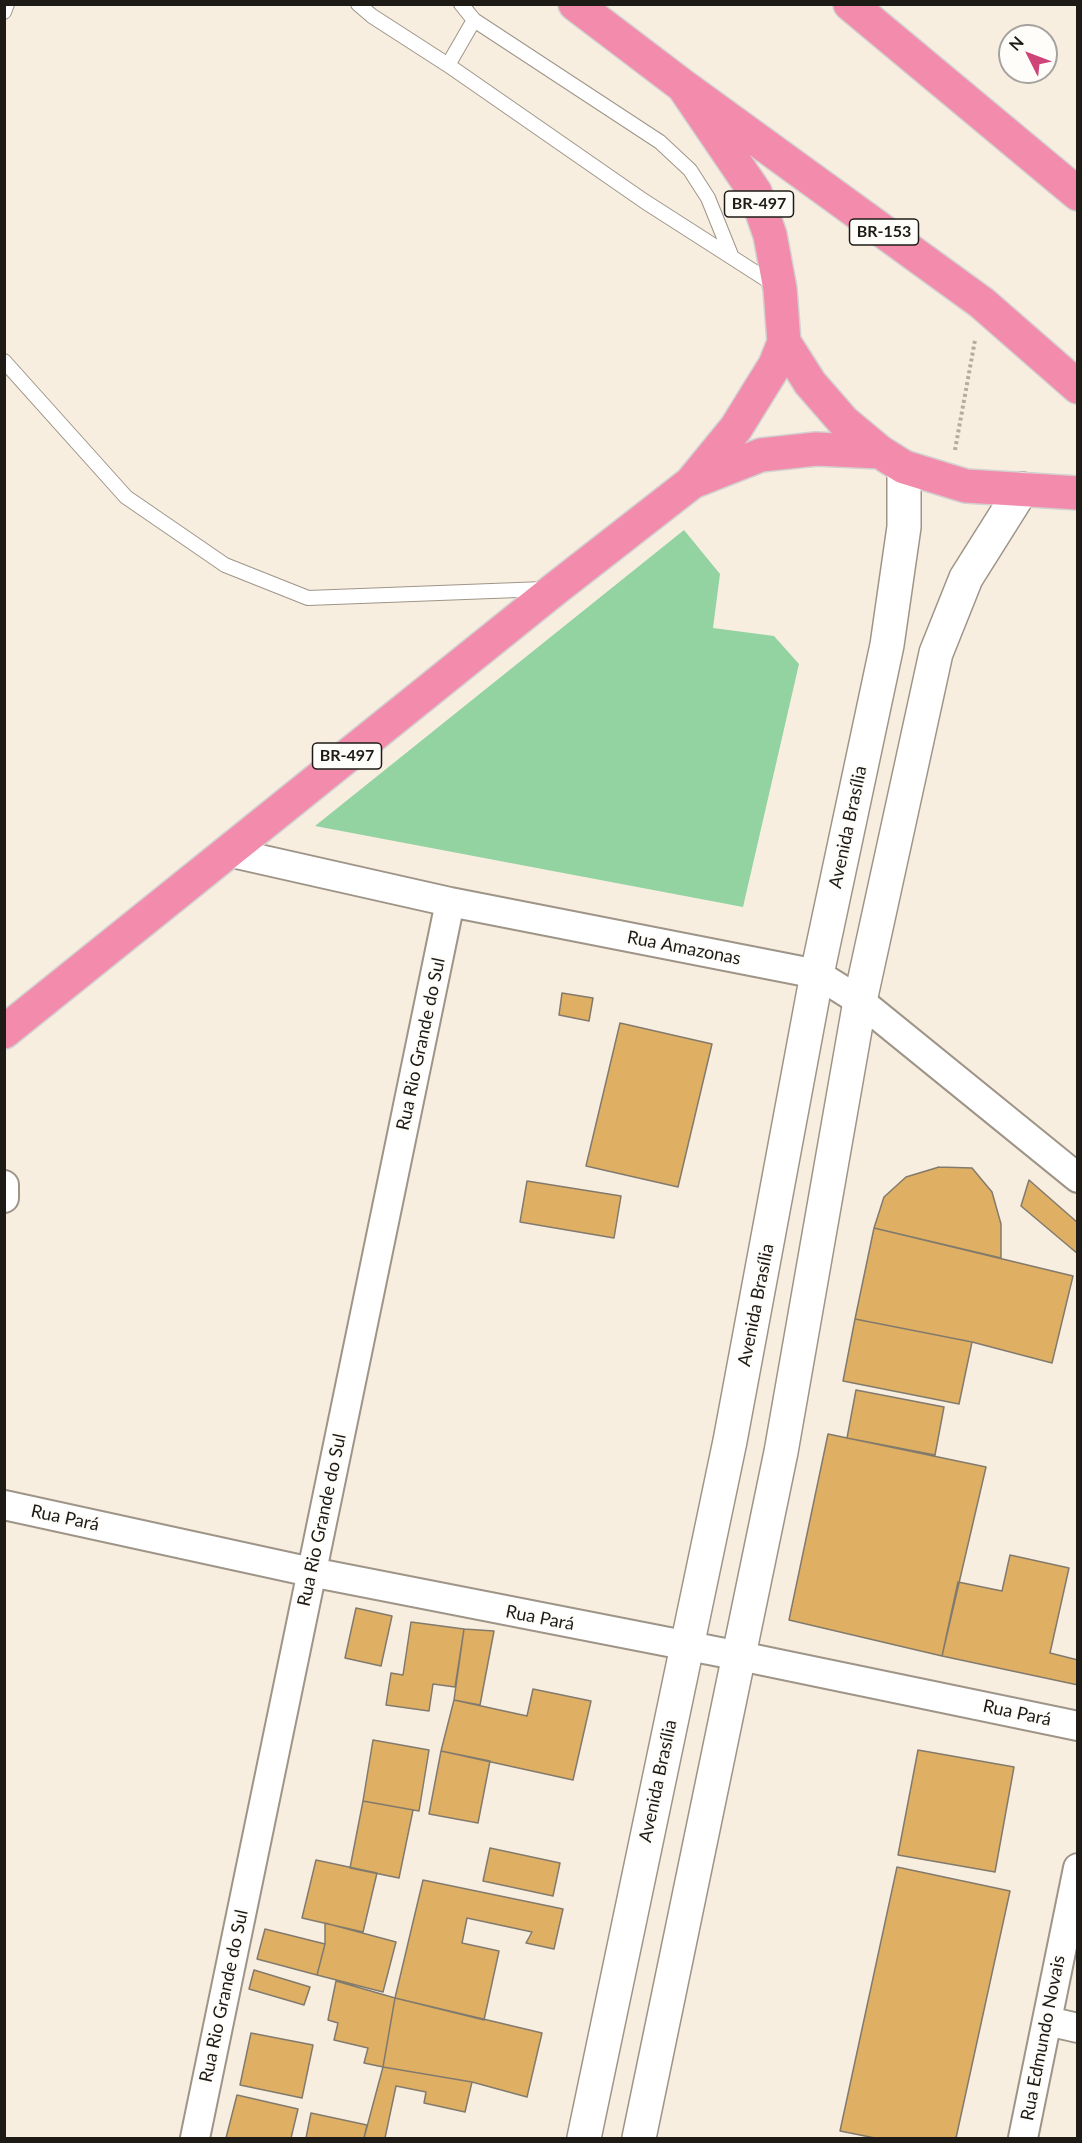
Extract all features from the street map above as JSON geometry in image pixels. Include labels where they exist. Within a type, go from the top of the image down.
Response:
[{"type":"highway","name":"BR-153","points":[[575,4],[683,86],[982,303],[1077,387]]},
{"type":"highway","points":[[850,4],[1077,194]]},
{"type":"highway","name":"BR-497","points":[[4,1032],[555,589],[691,483],[736,428],[775,365],[784,342],[780,289],[770,235],[755,192],[683,86]]},
{"type":"highway","points":[[784,342],[810,383],[844,422],[892,460]]},
{"type":"highway","name":"BR-497","points":[[691,483],[761,455],[816,449],[892,460],[966,486],[1077,493]]},
{"type":"street","name":"Avenida Brasília","points":[[584,2139],[730,1441],[817,974],[887,645],[904,527],[892,460]]},
{"type":"street","points":[[639,2139],[781,1452],[860,1001],[936,654],[966,578],[1022,489]]},
{"type":"street","points":[[887,645],[936,654]]},
{"type":"street","name":"Rua Amazonas","points":[[228,852],[450,902],[817,974],[860,1001],[1077,1178]]},
{"type":"street","name":"Rua Rio Grande do Sul","points":[[195,2139],[450,902]]},
{"type":"street","points":[[4,1185],[4,1198]]},
{"type":"street","points":[[730,1441],[781,1452]]},
{"type":"street","name":"Rua Pará","points":[[4,1505],[311,1572],[740,1656],[1077,1726]]},
{"type":"street","name":"Rua Edmundo Novais","points":[[1023,2139],[1077,1868]]},
{"type":"street","points":[[1047,2021],[1077,2028]]},
{"type":"lane","points":[[4,12],[7,4]]},
{"type":"lane","points":[[358,4],[372,16],[448,65],[644,201],[731,255],[780,289]]},
{"type":"lane","points":[[461,4],[474,20],[660,142],[690,170],[708,198],[731,255]]},
{"type":"lane","points":[[448,65],[474,20]]},
{"type":"lane","points":[[4,361],[126,497],[225,565],[308,598],[555,589]]},
{"type":"path","points":[[950,481],[982,303]]},
{"type":"green space","points":[[684,530],[720,574],[713,628],[774,636],[799,664],[743,907],[315,826]]},
{"type":"building","points":[[562,993],[593,998],[589,1021],[559,1015]]},
{"type":"building","points":[[620,1023],[712,1044],[678,1187],[586,1166]]},
{"type":"building","points":[[939,1167],[972,1168],[992,1192],[1001,1224],[1001,1258],[874,1228],[884,1197],[906,1177]]},
{"type":"building","points":[[1029,1180],[1078,1223],[1078,1254],[1021,1206]]},
{"type":"building","points":[[527,1181],[621,1196],[614,1238],[520,1222]]},
{"type":"building","points":[[874,1228],[1073,1276],[1052,1363],[972,1342],[855,1319]]},
{"type":"building","points":[[855,1319],[972,1342],[959,1404],[843,1381]]},
{"type":"building","points":[[856,1390],[944,1407],[935,1455],[847,1438]]},
{"type":"building","points":[[828,1434],[986,1467],[942,1656],[789,1620]]},
{"type":"building","points":[[1010,1555],[1069,1568],[1050,1653],[1078,1660],[1078,1685],[942,1656],[958,1582],[1002,1591]]},
{"type":"building","points":[[356,1608],[392,1616],[381,1666],[345,1658]]},
{"type":"building","points":[[411,1622],[464,1629],[455,1687],[433,1684],[429,1711],[386,1705],[391,1673],[403,1675]]},
{"type":"building","points":[[464,1629],[494,1631],[480,1705],[454,1700]]},
{"type":"building","points":[[533,1689],[591,1701],[573,1780],[441,1751],[454,1700],[527,1716]]},
{"type":"building","points":[[373,1740],[429,1750],[419,1811],[363,1801]]},
{"type":"building","points":[[918,1750],[1014,1767],[995,1872],[898,1855]]},
{"type":"building","points":[[441,1751],[490,1761],[478,1823],[429,1814]]},
{"type":"building","points":[[363,1801],[413,1810],[399,1878],[350,1868]]},
{"type":"building","points":[[490,1848],[560,1863],[553,1896],[483,1881]]},
{"type":"building","points":[[316,1860],[377,1873],[363,1932],[302,1918]]},
{"type":"building","points":[[897,1867],[1010,1891],[956,2138],[875,2138],[840,2131]]},
{"type":"building","points":[[423,1880],[563,1909],[554,1949],[526,1943],[532,1932],[467,1918],[462,1943],[499,1951],[484,2020],[395,1998]]},
{"type":"building","points":[[325,1923],[396,1942],[383,1992],[317,1975],[325,1944]]},
{"type":"building","points":[[265,1929],[325,1944],[317,1975],[257,1959]]},
{"type":"building","points":[[254,1970],[310,1987],[304,2005],[249,1989]]},
{"type":"building","points":[[336,1981],[395,1998],[383,2067],[364,2063],[368,2048],[334,2040],[338,2023],[328,2020]]},
{"type":"building","points":[[395,1998],[542,2033],[527,2097],[472,2082],[383,2067]]},
{"type":"building","points":[[251,2033],[313,2045],[302,2098],[240,2085]]},
{"type":"building","points":[[383,2067],[472,2082],[465,2112],[424,2103],[426,2092],[396,2086],[385,2138],[364,2138]]},
{"type":"building","points":[[237,2095],[298,2109],[291,2138],[226,2138]]},
{"type":"building","points":[[311,2113],[367,2125],[364,2138],[306,2138]]}]
